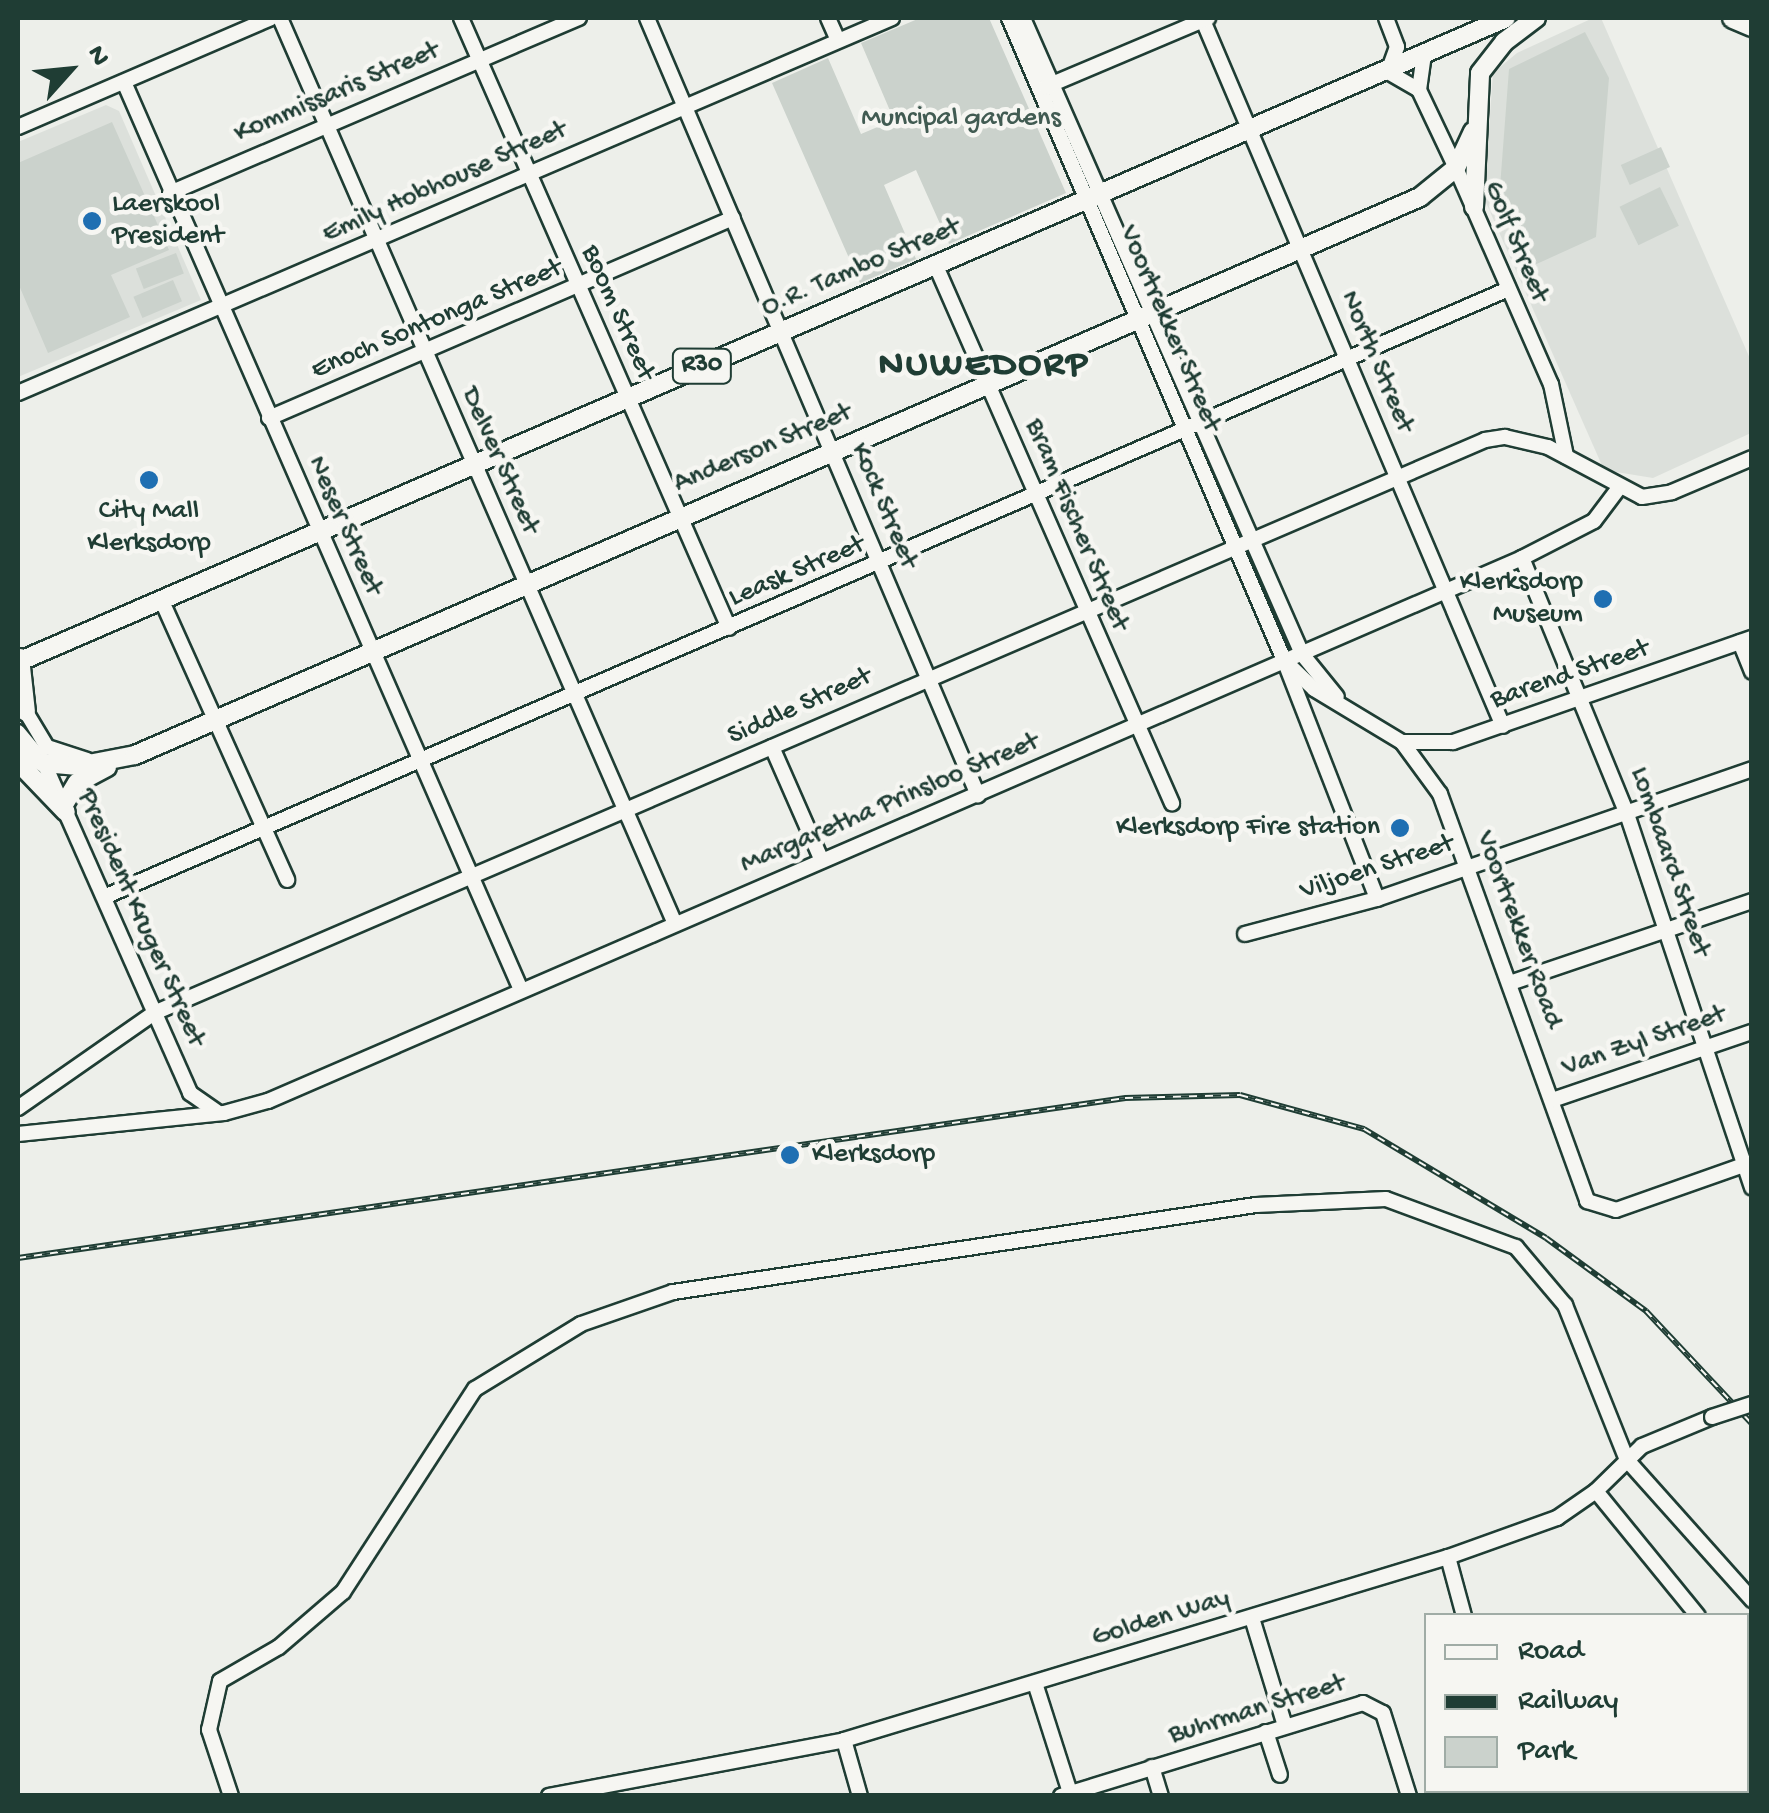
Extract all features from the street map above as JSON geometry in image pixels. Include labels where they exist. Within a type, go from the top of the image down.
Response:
[{"type":"highway","points":[[1733,18],[1752,26]]},
{"type":"main road","name":"O.R. Tambo Street","points":[[20,660],[1506,18]]},
{"type":"main road","points":[[1474,207],[1472,132],[1480,73],[1504,42],[1536,18]]},
{"type":"main road","name":"Anderson Street","points":[[44,764],[97,762],[135,754],[214,715],[1420,197],[1456,168],[1472,132]]},
{"type":"main road","points":[[1420,197],[1448,192],[1474,207]]},
{"type":"main road","points":[[20,660],[22,704]]},
{"type":"main road","points":[[18,749],[44,764]]},
{"type":"main road","points":[[18,762],[64,809],[77,783],[135,754]]},
{"type":"street","points":[[18,128],[271,18]]},
{"type":"street","name":"Delver Street","points":[[280,18],[675,924]]},
{"type":"street","name":"Boom Street","points":[[462,18],[729,628]]},
{"type":"street","name":"Kommissaris Street","points":[[170,193],[580,18]]},
{"type":"street","name":"Kock Street","points":[[647,18],[978,795]]},
{"type":"street","points":[[828,18],[838,40]]},
{"type":"street","name":"Emily Hobhouse Street","points":[[18,392],[892,18]]},
{"type":"street","name":"Voortrekker Street","points":[[1009,18],[1046,86],[1095,198],[1144,315],[1185,431],[1302,654]]},
{"type":"street","name":"Voortrekker Street","points":[[1023,18],[1046,86]]},
{"type":"street","points":[[1046,86],[1204,18]]},
{"type":"street","name":"North Street","points":[[1204,18],[1502,726]]},
{"type":"street","points":[[1386,18],[1397,47],[1388,72],[1419,90],[1424,56]]},
{"type":"street","name":"Neser Street","points":[[124,82],[521,990]]},
{"type":"street","name":"Golf Street","points":[[1419,90],[1550,384],[1567,457]]},
{"type":"street","name":"Enoch Sontonga Street","points":[[269,418],[733,218]]},
{"type":"street","name":"Bram Fischer Street","points":[[936,266],[1172,803]]},
{"type":"street","name":"Leask Street","points":[[104,897],[1348,362],[1508,289]]},
{"type":"street","name":"Voortrekker Street","points":[[1144,315],[1200,426],[1284,660],[1377,898]]},
{"type":"street","points":[[1522,439],[1550,428],[1556,417]]},
{"type":"street","name":"Siddle Street","points":[[18,1108],[154,1013],[1485,440],[1522,439],[1567,457],[1618,489]]},
{"type":"street","points":[[1618,489],[1642,497],[1672,492],[1752,458]]},
{"type":"street","name":"Margaretha Prinsloo Street","points":[[18,1134],[224,1113],[268,1101],[1522,558],[1594,521],[1618,489]]},
{"type":"street","name":"Lombaard Street","points":[[1522,558],[1583,696],[1626,812],[1748,1164],[1752,1188]]},
{"type":"street","points":[[162,599],[287,880]]},
{"type":"street","points":[[1746,640],[1752,672]]},
{"type":"street","name":"Barend Street","points":[[1402,742],[1453,742],[1746,640]]},
{"type":"street","name":"Voortrekker Road","points":[[1302,654],[1345,704]]},
{"type":"street","name":"Voortrekker Road","points":[[1284,660],[1314,689],[1345,704],[1402,742],[1440,794],[1582,1191],[1594,1206],[1616,1210],[1748,1164]]},
{"type":"street","name":"President Kruger Street","points":[[22,704],[54,752],[97,762]]},
{"type":"street","name":"President Kruger Street","points":[[18,732],[44,764],[190,1093],[203,1107],[224,1113]]},
{"type":"street","points":[[772,747],[822,861]]},
{"type":"street","name":"Viljoen Street","points":[[1244,934],[1377,898],[1752,769]]},
{"type":"street","points":[[1510,983],[1752,901]]},
{"type":"street","name":"Van Zyl Street","points":[[1552,1100],[1752,1032]]},
{"type":"street","points":[[230,1796],[209,1730],[220,1681],[279,1647],[343,1592],[476,1389],[581,1324],[636,1301],[1256,1205],[1386,1199],[1482,1231],[1538,1267],[1564,1305],[1628,1460],[1752,1600]]},
{"type":"street","name":"Golden Way","points":[[549,1796],[844,1740],[1448,1558],[1536,1528],[1596,1492],[1653,1438],[1752,1404]]},
{"type":"street","points":[[1596,1492],[1696,1613]]},
{"type":"street","points":[[1448,1558],[1463,1613]]},
{"type":"street","points":[[1252,1618],[1285,1726]]},
{"type":"street","points":[[1036,1682],[1066,1794]]},
{"type":"street","name":"Buhrman Street","points":[[1066,1794],[1285,1726],[1374,1705],[1409,1796]]},
{"type":"street","points":[[1266,1732],[1280,1775]]},
{"type":"street","points":[[844,1740],[860,1796]]},
{"type":"street","points":[[1152,1768],[1161,1796]]},
{"type":"shaded area","points":[[1593,18],[1601,18],[1751,361],[1751,433],[1653,478],[1604,470],[1484,198],[1493,73],[1517,53]]},
{"type":"shaded area","name":"Laerskool President","points":[[106,105],[119,111],[201,300],[18,377],[18,142]]},
{"type":"green space","name":"Muncipal gardens","points":[[920,18],[989,18],[1066,193],[949,244],[916,170],[884,185],[916,259],[860,283],[772,83],[828,58],[861,134],[894,120],[861,43]]},
{"type":"green space","points":[[1585,32],[1609,78],[1596,237],[1530,267],[1499,200],[1509,69]]},
{"type":"green space","name":"Laerskool President","points":[[112,122],[169,250],[111,275],[130,317],[48,353],[18,283],[18,163]]},
{"type":"green space","points":[[1661,147],[1670,167],[1630,185],[1621,165]]},
{"type":"green space","points":[[1660,187],[1679,226],[1638,245],[1620,207]]},
{"type":"green space","points":[[176,253],[184,274],[144,289],[136,268]]},
{"type":"green space","points":[[173,280],[182,301],[142,318],[133,297]]},
{"type":"railway","points":[[18,1258],[1125,1098],[1240,1095],[1364,1129],[1546,1238],[1646,1311],[1752,1424]]},
{"type":"place","name":"Laerskool President","points":[[92,221]]},
{"type":"place","name":"City Mall Klerksdorp","points":[[149,480]]},
{"type":"place","name":"Klerksdorp Museum","points":[[1603,599]]},
{"type":"place","name":"Klerksdorp Fire station","points":[[1400,828]]},
{"type":"place","name":"Klerksdorp","points":[[790,1155]]},
{"type":"district","name":"NUWEDORP","points":[[984,367]]}]
